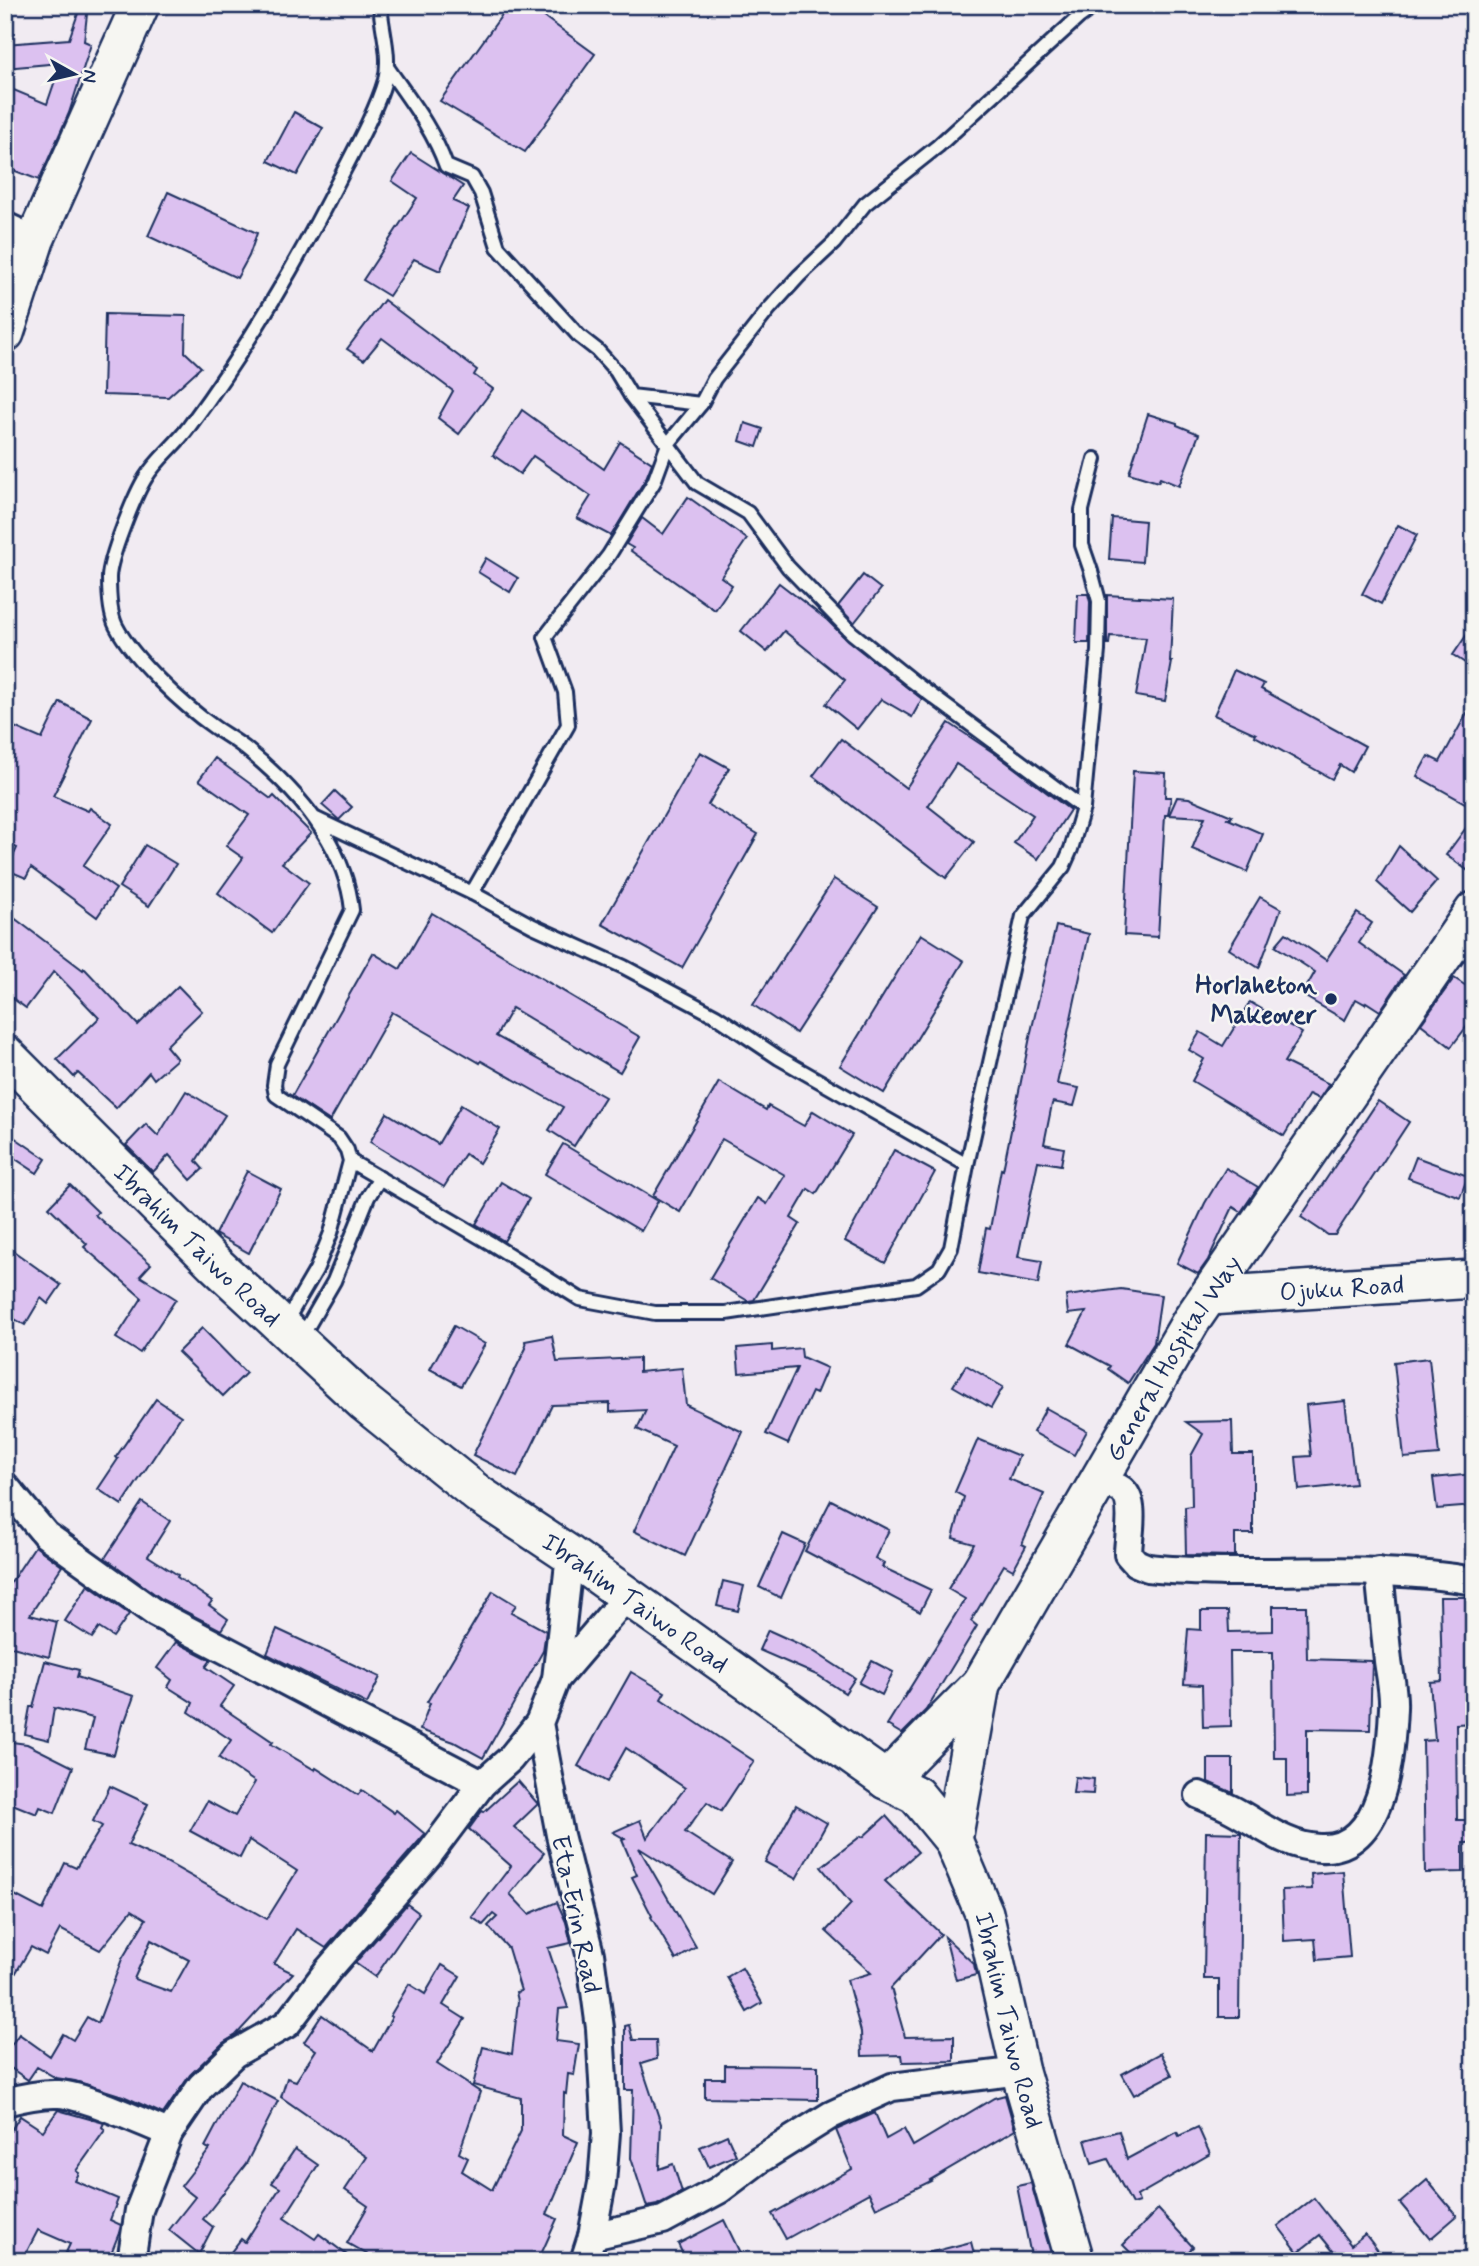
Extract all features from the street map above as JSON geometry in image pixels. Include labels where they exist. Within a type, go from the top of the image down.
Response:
[{"type":"main road","points":[[5,333],[20,233],[140,5]]},
{"type":"main road","name":"General Hospital Way","points":[[953,1840],[981,1684],[1191,1321],[1474,911]]},
{"type":"main road","name":"Ibrahim Taiwo Road","points":[[5,1054],[215,1264],[365,1403],[478,1494],[570,1555],[886,1780],[916,1795],[953,1840],[984,1913],[1020,2071],[1075,2261]]},
{"type":"main road","name":"Ojuku Road","points":[[1209,1296],[1474,1279]]},
{"type":"main road","points":[[886,1780],[981,1684]]},
{"type":"street","points":[[1096,1484],[1117,1486],[1127,1494],[1130,1505],[1128,1554],[1136,1563],[1148,1568],[1296,1573],[1379,1571],[1474,1581]]},
{"type":"street","points":[[5,1486],[46,1535],[155,1613],[481,1784]]},
{"type":"street","points":[[131,2261],[139,2210],[169,2133],[201,2086],[234,2054],[287,2024],[328,1970],[428,1856],[481,1784],[510,1759],[538,1723],[556,1679],[570,1555]]},
{"type":"street","points":[[1199,1795],[1300,1846],[1323,1849],[1344,1844],[1359,1835],[1373,1815],[1381,1795],[1388,1759],[1393,1706],[1379,1571]]},
{"type":"street","points":[[556,1679],[627,1596]]},
{"type":"street","name":"Eta-Erin Road","points":[[538,1723],[560,1835],[590,1954],[600,2028],[606,2133],[602,2183],[588,2249]]},
{"type":"street","points":[[588,2249],[663,2220],[719,2190],[759,2160],[831,2115],[892,2087],[1020,2071]]},
{"type":"street","points":[[5,2102],[30,2095],[62,2094],[169,2133]]},
{"type":"lane","points":[[291,1333],[331,1233],[350,1161],[339,1138],[276,1095],[274,1085],[277,1064],[352,910],[350,888],[343,867],[316,818],[301,799],[245,747],[212,726],[185,703],[136,654],[116,625],[109,576],[128,516],[146,476],[188,429],[301,254],[359,142],[384,82],[387,67],[388,57],[380,5]]},
{"type":"lane","points":[[472,893],[568,725],[565,692],[545,637],[609,555],[653,482],[668,444],[701,404],[714,379],[744,339],[799,276],[834,243],[865,204],[938,146],[1079,17],[1096,5]]},
{"type":"lane","points":[[387,67],[422,116],[438,143],[446,166],[472,177],[481,193],[498,247],[579,336],[597,349],[616,371],[631,396],[697,484],[748,513],[788,567],[852,633],[1083,808]]},
{"type":"lane","points":[[631,396],[701,404]]},
{"type":"lane","points":[[350,1161],[580,1299],[655,1313],[726,1313],[916,1285],[939,1269],[950,1248],[1023,916],[1063,867],[1083,808],[1098,651],[1099,601],[1082,545],[1082,510],[1095,459]]},
{"type":"lane","points":[[316,818],[472,893],[533,926],[624,967],[716,1016],[779,1058],[967,1165]]},
{"type":"lane","points":[[291,1333],[334,1281],[368,1197],[380,1178]]},
{"type":"building","points":[[81,5],[88,5],[84,41],[91,44],[69,113],[39,180],[5,167],[5,97],[9,88],[47,104],[61,63],[5,68],[5,44],[69,39]]},
{"type":"building","points":[[509,5],[528,5],[595,54],[525,152],[440,101]]},
{"type":"building","points":[[294,112],[323,128],[297,175],[268,161]]},
{"type":"building","points":[[411,153],[463,186],[453,201],[469,208],[440,271],[414,259],[389,296],[363,280],[417,198],[392,181]]},
{"type":"building","points":[[168,192],[257,233],[237,278],[148,236]]},
{"type":"building","points":[[384,300],[477,370],[474,375],[493,389],[459,434],[438,418],[453,391],[382,338],[364,360],[347,349]]},
{"type":"building","points":[[105,314],[186,316],[185,352],[201,367],[168,397],[103,395]]},
{"type":"building","points":[[522,410],[604,469],[620,442],[652,463],[646,478],[611,536],[577,518],[591,496],[533,456],[520,474],[493,455]]},
{"type":"building","points":[[1148,414],[1177,423],[1199,434],[1179,486],[1160,478],[1158,482],[1129,473]]},
{"type":"building","points":[[745,423],[763,429],[757,447],[740,441]]},
{"type":"building","points":[[688,497],[747,539],[721,577],[732,585],[715,610],[631,551],[633,548],[626,544],[642,518],[663,534]]},
{"type":"building","points":[[1112,518],[1145,521],[1142,562],[1109,559]]},
{"type":"building","points":[[1398,525],[1417,535],[1381,604],[1362,594]]},
{"type":"building","points":[[486,558],[518,578],[510,592],[478,572]]},
{"type":"building","points":[[863,575],[881,589],[854,623],[838,606]]},
{"type":"building","points":[[779,583],[922,699],[912,717],[881,699],[857,729],[826,704],[845,680],[784,631],[767,652],[741,631]]},
{"type":"building","points":[[1078,594],[1088,594],[1090,602],[1089,643],[1076,643]]},
{"type":"building","points":[[1107,595],[1173,599],[1172,662],[1165,701],[1136,696],[1146,638],[1110,636],[1107,644]]},
{"type":"building","points":[[1474,624],[1474,669],[1453,655]]},
{"type":"building","points":[[1234,670],[1264,684],[1261,689],[1365,746],[1351,772],[1340,765],[1332,779],[1255,736],[1256,734],[1214,715]]},
{"type":"building","points":[[1474,700],[1474,808],[1417,776],[1428,756],[1440,762]]},
{"type":"building","points":[[60,702],[92,719],[53,796],[88,811],[90,808],[112,824],[83,866],[116,889],[97,917],[31,868],[26,878],[7,870],[17,848],[5,842],[5,723],[42,739]]},
{"type":"building","points":[[949,723],[1070,810],[1038,859],[1014,843],[1033,815],[956,764],[928,806],[974,842],[946,878],[813,776],[841,739],[906,788]]},
{"type":"building","points":[[700,752],[729,768],[708,805],[758,834],[682,968],[602,924]]},
{"type":"building","points":[[215,758],[271,799],[274,796],[311,833],[282,863],[309,883],[272,933],[218,893],[243,858],[226,846],[249,815],[199,780]]},
{"type":"building","points":[[1133,771],[1166,773],[1165,797],[1171,797],[1168,815],[1165,815],[1158,937],[1124,935]]},
{"type":"building","points":[[335,791],[352,807],[339,820],[322,805]]},
{"type":"building","points":[[1177,797],[1189,798],[1232,816],[1226,818],[1263,834],[1247,872],[1192,849],[1205,817],[1169,815]]},
{"type":"building","points":[[1474,817],[1474,875],[1446,855]]},
{"type":"building","points":[[145,845],[176,864],[149,906],[119,887]]},
{"type":"building","points":[[1399,846],[1437,881],[1410,912],[1377,882]]},
{"type":"building","points":[[834,879],[878,907],[796,1033],[753,1005]]},
{"type":"building","points":[[1260,897],[1281,909],[1259,968],[1229,949]]},
{"type":"building","points":[[5,911],[83,970],[84,968],[138,1025],[178,986],[202,1011],[166,1046],[177,1059],[154,1079],[149,1072],[116,1108],[78,1073],[74,1077],[57,1059],[99,1018],[54,971],[26,1008],[5,993]]},
{"type":"building","points":[[432,913],[640,1037],[620,1072],[512,1008],[496,1036],[605,1097],[574,1146],[549,1130],[563,1107],[392,1012],[330,1121],[292,1096],[373,953],[400,969]]},
{"type":"building","points":[[1357,913],[1372,923],[1359,943],[1404,975],[1380,1011],[1356,999],[1345,1020],[1302,995],[1315,972],[1275,946],[1286,933],[1326,960]]},
{"type":"building","points":[[1056,926],[1089,934],[1057,1084],[1079,1088],[1074,1106],[1052,1104],[1044,1144],[1064,1148],[1061,1165],[1038,1161],[1018,1257],[1042,1261],[1038,1284],[978,1273]]},
{"type":"building","points":[[921,934],[964,961],[884,1093],[840,1066]]},
{"type":"building","points":[[1454,978],[1474,991],[1474,1017],[1451,1047],[1421,1024]]},
{"type":"building","points":[[1250,1002],[1302,1033],[1284,1062],[1329,1084],[1319,1099],[1309,1094],[1284,1136],[1192,1081],[1204,1059],[1189,1050],[1200,1032],[1223,1046]]},
{"type":"building","points":[[719,1082],[766,1110],[768,1106],[804,1126],[813,1111],[852,1135],[816,1194],[808,1189],[791,1218],[800,1224],[754,1300],[748,1301],[710,1278],[758,1198],[767,1204],[785,1175],[722,1139],[680,1212],[653,1196]]},
{"type":"building","points":[[186,1091],[225,1115],[196,1161],[203,1169],[191,1180],[169,1155],[153,1172],[126,1145],[146,1124],[158,1136]]},
{"type":"building","points":[[1378,1101],[1409,1122],[1335,1235],[1328,1235],[1301,1217]]},
{"type":"building","points":[[461,1105],[500,1129],[479,1163],[465,1154],[444,1187],[370,1142],[387,1113],[438,1144]]},
{"type":"building","points":[[5,1131],[46,1159],[37,1173],[5,1152]]},
{"type":"building","points":[[563,1144],[658,1201],[641,1231],[545,1174]]},
{"type":"building","points":[[894,1150],[935,1172],[885,1263],[845,1241]]},
{"type":"building","points":[[1416,1157],[1468,1176],[1460,1197],[1408,1178]]},
{"type":"building","points":[[1226,1168],[1258,1187],[1241,1212],[1233,1207],[1208,1260],[1198,1274],[1177,1263],[1205,1203]]},
{"type":"building","points":[[247,1171],[281,1189],[249,1253],[215,1234]]},
{"type":"building","points":[[501,1182],[529,1199],[504,1241],[476,1224]]},
{"type":"building","points":[[70,1185],[98,1212],[95,1215],[151,1264],[140,1276],[176,1299],[140,1353],[116,1338],[142,1298],[84,1247],[87,1244],[49,1207]]},
{"type":"building","points":[[5,1245],[61,1285],[48,1304],[41,1298],[25,1325],[5,1314]]},
{"type":"building","points":[[1121,1289],[1161,1295],[1154,1343],[1128,1383],[1108,1369],[1110,1366],[1069,1344],[1086,1312],[1068,1314],[1066,1296]]},
{"type":"building","points":[[454,1326],[485,1344],[461,1386],[430,1369]]},
{"type":"building","points":[[202,1328],[246,1373],[223,1396],[178,1352]]},
{"type":"building","points":[[552,1336],[557,1362],[639,1358],[639,1372],[682,1368],[686,1405],[743,1432],[685,1556],[634,1531],[674,1446],[637,1429],[646,1410],[610,1412],[610,1403],[552,1405],[517,1477],[473,1455],[526,1348],[525,1341]]},
{"type":"building","points":[[772,1345],[772,1351],[801,1348],[802,1357],[827,1368],[816,1394],[812,1392],[788,1444],[766,1434],[797,1368],[739,1373],[737,1348]]},
{"type":"building","points":[[1429,1358],[1439,1455],[1404,1458],[1394,1362]]},
{"type":"building","points":[[966,1365],[1003,1387],[991,1408],[953,1386]]},
{"type":"building","points":[[156,1399],[181,1416],[122,1505],[98,1489],[118,1459],[116,1457]]},
{"type":"building","points":[[1345,1401],[1355,1484],[1299,1490],[1296,1457],[1311,1456],[1306,1405]]},
{"type":"building","points":[[1046,1408],[1087,1431],[1074,1455],[1033,1432]]},
{"type":"building","points":[[1232,1421],[1233,1454],[1253,1454],[1253,1534],[1235,1534],[1235,1556],[1186,1555],[1185,1507],[1192,1506],[1191,1456],[1203,1434],[1186,1422]]},
{"type":"building","points":[[978,1439],[1019,1456],[1009,1479],[1044,1494],[1022,1544],[1026,1546],[1013,1570],[1004,1565],[971,1621],[977,1626],[926,1710],[902,1734],[887,1725],[965,1599],[948,1589],[974,1544],[953,1538],[964,1497],[955,1492]]},
{"type":"building","points":[[1474,1474],[1474,1506],[1437,1509],[1433,1478]]},
{"type":"building","points":[[831,1500],[889,1530],[875,1558],[884,1563],[882,1567],[931,1590],[920,1612],[805,1551]]},
{"type":"building","points":[[142,1502],[170,1521],[148,1556],[212,1601],[209,1605],[228,1619],[221,1630],[163,1600],[105,1558]]},
{"type":"building","points":[[783,1534],[805,1544],[781,1598],[759,1587]]},
{"type":"building","points":[[35,1546],[62,1566],[30,1615],[57,1622],[49,1657],[5,1645],[5,1591]]},
{"type":"building","points":[[723,1581],[744,1586],[738,1611],[717,1606]]},
{"type":"building","points":[[88,1585],[129,1614],[113,1637],[99,1628],[92,1638],[65,1621]]},
{"type":"building","points":[[493,1591],[516,1605],[511,1612],[546,1631],[543,1651],[483,1758],[454,1742],[420,1730],[430,1703],[427,1702]]},
{"type":"building","points":[[1440,1597],[1468,1597],[1469,1678],[1473,1678],[1474,1723],[1456,1724],[1457,1820],[1470,1820],[1470,1843],[1463,1843],[1463,1872],[1425,1873],[1423,1741],[1435,1740],[1430,1682],[1442,1681]]},
{"type":"building","points":[[1273,1606],[1306,1606],[1307,1659],[1372,1661],[1370,1730],[1307,1729],[1307,1795],[1287,1796],[1287,1758],[1274,1758],[1273,1652],[1230,1652],[1231,1726],[1203,1727],[1202,1685],[1184,1684],[1188,1629],[1201,1630],[1201,1611],[1228,1611],[1229,1632],[1273,1631]]},
{"type":"building","points":[[277,1629],[380,1677],[367,1704],[267,1654]]},
{"type":"building","points":[[768,1630],[810,1649],[855,1678],[845,1693],[819,1676],[759,1650]]},
{"type":"building","points":[[176,1642],[211,1660],[206,1667],[234,1686],[220,1706],[273,1742],[271,1744],[358,1795],[362,1790],[394,1813],[396,1810],[425,1834],[326,1948],[296,1929],[274,1964],[293,1973],[236,2035],[223,2043],[190,2075],[163,2114],[123,2096],[56,2078],[37,2067],[28,2080],[5,2064],[5,2054],[19,2034],[50,2056],[63,2034],[73,2040],[87,2017],[98,2023],[122,1959],[146,1919],[132,1910],[100,1950],[60,1929],[46,1955],[31,1947],[5,1991],[5,1890],[43,1910],[65,1863],[76,1868],[102,1826],[93,1821],[110,1786],[148,1804],[128,1845],[166,1862],[267,1919],[297,1871],[249,1840],[240,1858],[190,1831],[207,1801],[235,1816],[255,1782],[219,1758],[231,1740],[189,1712],[193,1703],[168,1687],[172,1680],[157,1668]],"holes":[[[151,1940],[189,1960],[171,1992],[134,1979]]]},
{"type":"building","points":[[45,1661],[79,1670],[77,1677],[134,1696],[125,1721],[123,1720],[114,1755],[85,1749],[93,1718],[54,1708],[49,1740],[25,1734],[30,1707],[33,1707]]},
{"type":"building","points":[[872,1661],[893,1672],[882,1695],[859,1683]]},
{"type":"building","points":[[631,1672],[665,1692],[661,1699],[754,1761],[721,1811],[707,1802],[685,1832],[732,1862],[712,1894],[639,1848],[696,1947],[676,1960],[632,1877],[637,1875],[622,1840],[625,1839],[613,1832],[640,1820],[647,1838],[685,1788],[626,1748],[607,1782],[578,1766]]},
{"type":"building","points":[[12,1742],[27,1744],[73,1767],[55,1813],[40,1807],[37,1814],[5,1801],[5,1779]]},
{"type":"building","points":[[1208,1759],[1233,1759],[1233,1793],[1208,1782]]},
{"type":"building","points":[[1075,1777],[1094,1779],[1093,1794],[1073,1793]]},
{"type":"building","points":[[518,1781],[538,1804],[514,1827],[544,1853],[510,1894],[529,1914],[557,1902],[571,1943],[548,1948],[568,2008],[559,2009],[556,2041],[579,2044],[574,2075],[568,2074],[566,2094],[564,2093],[563,2135],[578,2142],[547,2214],[557,2219],[538,2261],[379,2261],[347,2243],[368,2206],[345,2190],[367,2157],[281,2097],[287,2078],[296,2081],[316,2050],[304,2042],[322,2015],[373,2051],[409,1984],[425,1994],[442,1965],[460,1976],[443,2005],[465,2019],[437,2064],[480,2092],[459,2153],[468,2158],[462,2171],[492,2190],[521,2131],[521,2098],[473,2085],[483,2047],[512,2054],[518,2001],[516,1992],[521,1991],[508,1948],[488,1926],[497,1917],[493,1914],[483,1925],[472,1917],[511,1866],[469,1829],[482,1811]]},
{"type":"building","points":[[796,1805],[827,1823],[796,1879],[765,1862]]},
{"type":"building","points":[[886,1816],[918,1852],[885,1881],[941,1934],[891,1988],[905,2037],[954,2036],[954,2061],[903,2062],[902,2055],[862,2056],[861,2032],[847,1980],[871,1973],[826,1931],[851,1904],[821,1867],[863,1837]]},
{"type":"building","points":[[1206,1832],[1241,1833],[1239,2017],[1219,2017],[1219,1979],[1204,1979]]},
{"type":"building","points":[[1343,1871],[1350,1957],[1317,1960],[1315,1939],[1284,1941],[1282,1890],[1312,1889],[1311,1874]]},
{"type":"building","points":[[407,1904],[419,1913],[375,1977],[355,1963]]},
{"type":"building","points":[[945,1937],[974,1964],[976,1975],[956,1980]]},
{"type":"building","points":[[742,1968],[762,2003],[747,2012],[727,1977]]},
{"type":"building","points":[[629,2025],[633,2040],[656,2040],[657,2059],[641,2064],[661,2124],[659,2169],[673,2164],[682,2192],[657,2205],[647,2207],[631,2158],[633,2090],[625,2090],[625,2026]]},
{"type":"building","points":[[1161,2053],[1172,2075],[1134,2095],[1122,2074]]},
{"type":"building","points":[[725,2065],[818,2066],[818,2100],[705,2098],[705,2078],[725,2078]]},
{"type":"building","points":[[240,2081],[278,2101],[246,2164],[203,2219],[213,2227],[199,2254],[169,2230],[195,2197],[181,2186],[210,2149],[205,2147]]},
{"type":"building","points":[[1005,2095],[1015,2130],[931,2181],[876,2208],[869,2193],[786,2239],[772,2214],[852,2169],[836,2130],[875,2113],[886,2139],[904,2129],[913,2146],[994,2098]]},
{"type":"building","points":[[58,2110],[104,2123],[102,2127],[105,2130],[76,2171],[79,2173],[75,2181],[118,2199],[110,2220],[121,2225],[108,2261],[62,2261],[70,2244],[38,2230],[22,2261],[5,2252],[5,2140],[20,2116],[43,2131]]},
{"type":"building","points":[[1198,2127],[1210,2154],[1137,2196],[1139,2202],[1132,2204],[1108,2159],[1092,2164],[1085,2140],[1119,2131],[1127,2159],[1177,2132],[1179,2136]]},
{"type":"building","points":[[727,2135],[736,2155],[709,2167],[700,2147]]},
{"type":"building","points":[[295,2149],[318,2165],[284,2218],[315,2239],[319,2234],[355,2261],[224,2261],[241,2239],[245,2242],[280,2188],[272,2183]]},
{"type":"building","points":[[1427,2180],[1457,2216],[1430,2239],[1400,2203]]},
{"type":"building","points":[[1031,2183],[1053,2261],[1032,2261],[1017,2186]]},
{"type":"building","points":[[1314,2198],[1351,2245],[1365,2234],[1386,2261],[1332,2261],[1338,2257],[1320,2235],[1298,2252],[1278,2226]]},
{"type":"building","points":[[1158,2209],[1193,2247],[1188,2252],[1196,2261],[1139,2261],[1123,2245]]},
{"type":"building","points":[[724,2220],[744,2261],[686,2261],[678,2244]]},
{"type":"building","points":[[971,2242],[976,2261],[920,2261],[920,2255]]},
{"type":"place","name":"Horlaheton Makeover","points":[[1331,999]]}]
